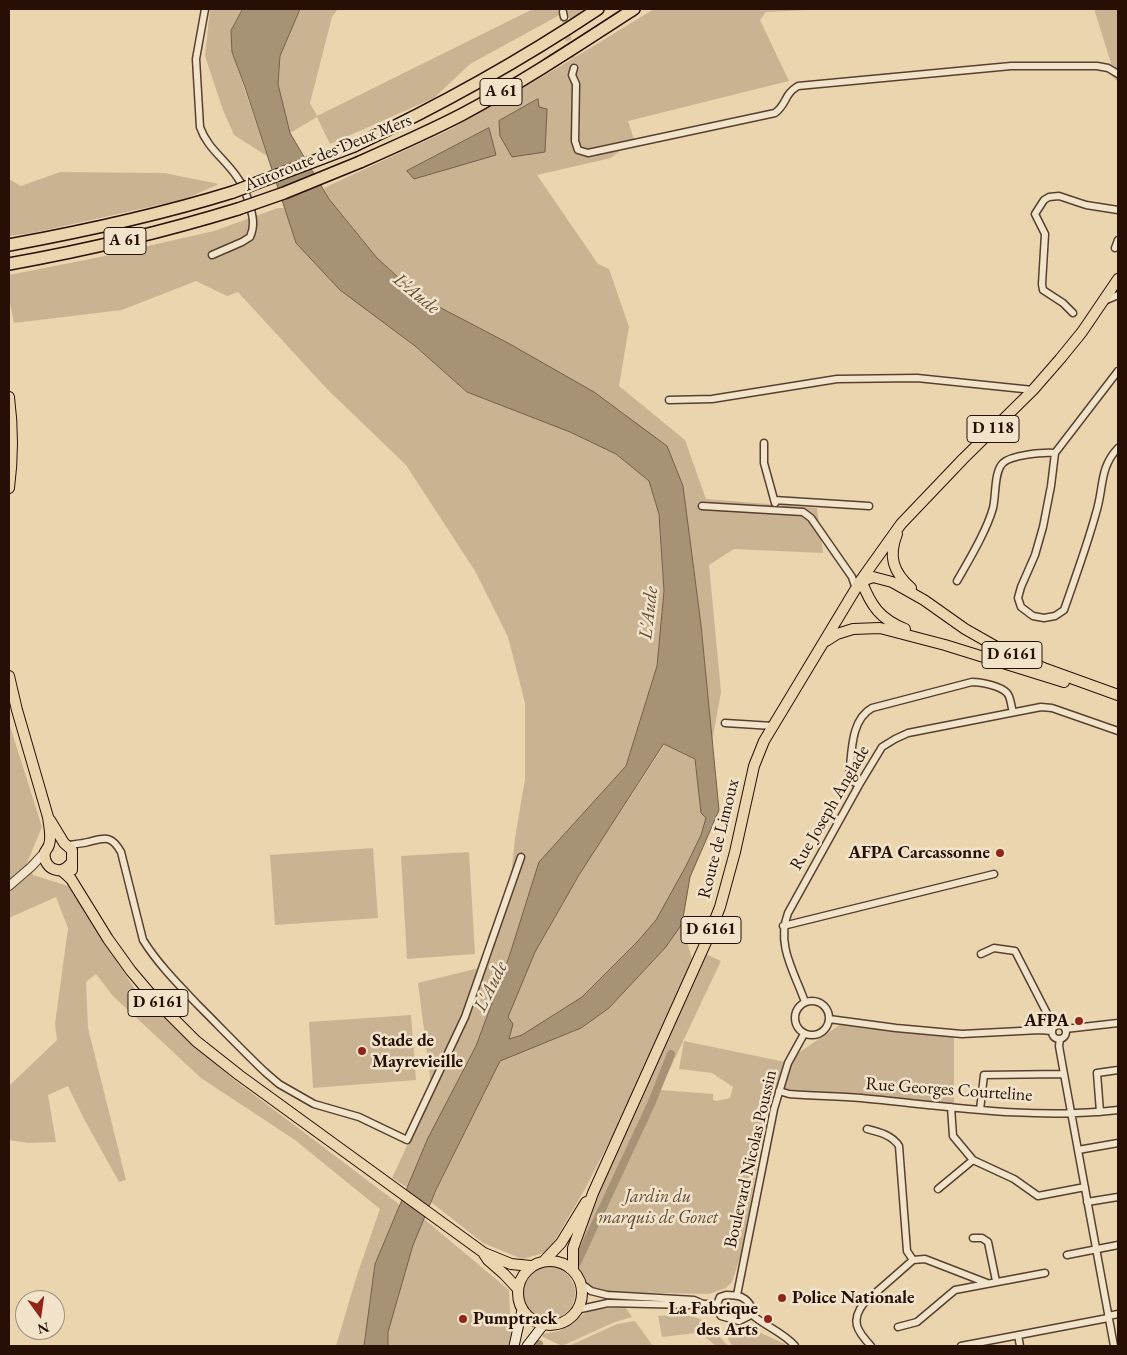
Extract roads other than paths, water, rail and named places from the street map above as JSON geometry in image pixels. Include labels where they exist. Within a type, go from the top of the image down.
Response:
[{"type":"highway","name":"Autoroute des Deux Mers","points":[[9,245],[76,233],[140,218],[232,192],[354,146],[462,92],[532,52],[598,9]]},
{"type":"highway","name":"Autoroute des Deux Mers","points":[[9,264],[81,251],[144,236],[301,187],[408,141],[491,98],[634,9]]},
{"type":"main road","name":"D 118","points":[[856,581],[901,524],[1033,390],[1082,332],[1118,279]]},
{"type":"main road","points":[[9,397],[13,446],[9,488]]},
{"type":"main road","name":"D 6161","points":[[901,524],[892,546],[893,560],[897,572],[903,581],[924,600]]},
{"type":"main road","name":"D 6161","points":[[811,661],[820,641],[856,581],[874,578],[892,582],[924,600],[966,629],[1002,650],[1046,669],[1113,693]]},
{"type":"main road","name":"D 6161","points":[[811,661],[824,642],[856,581]]},
{"type":"main road","points":[[856,581],[882,616],[897,626],[945,645],[1066,683],[1113,693]]},
{"type":"main road","name":"D 6161","points":[[824,642],[837,634],[853,629],[880,628],[945,645]]},
{"type":"main road","name":"Route de Limoux","points":[[593,1193],[720,907],[754,766],[764,741],[811,661]]},
{"type":"main road","points":[[9,676],[48,817],[50,833],[45,861],[54,869],[61,870],[72,860],[72,850],[48,817]]},
{"type":"main road","points":[[47,849],[56,842],[66,844]]},
{"type":"main road","name":"D 6161","points":[[72,860],[83,897]]},
{"type":"main road","name":"D 6161","points":[[61,870],[71,879],[112,946],[131,971],[159,1004],[196,1041],[270,1098],[463,1239],[484,1253],[511,1264],[531,1266]]},
{"type":"main road","name":"D 6161","points":[[544,1261],[561,1244],[593,1193]]},
{"type":"main road","name":"D 6161","points":[[573,1270],[573,1248],[593,1193]]},
{"type":"main road","name":"D 6161","points":[[484,1253],[488,1260],[518,1289]]},
{"type":"main road","points":[[544,1261],[560,1262],[573,1270],[580,1283],[582,1298],[576,1310],[562,1323],[544,1324],[532,1319],[522,1310],[518,1300],[518,1289],[522,1276],[531,1266],[544,1261]]},
{"type":"main road","points":[[514,1346],[522,1310]]},
{"type":"main road","points":[[528,1346],[544,1324]]},
{"type":"street","points":[[206,9],[196,59],[200,127],[208,145],[237,177],[246,192],[254,222],[250,236],[242,242],[212,255]]},
{"type":"street","points":[[574,68],[572,75],[576,84],[575,141],[578,150],[588,153],[775,113],[783,108],[789,92],[798,86],[1012,66],[1097,66],[1108,68],[1118,74]]},
{"type":"street","points":[[1072,313],[1064,303],[1043,290],[1045,234],[1035,214],[1044,200],[1049,197],[1058,196],[1086,205],[1118,210]]},
{"type":"street","points":[[1116,248],[1118,240]]},
{"type":"street","points":[[1103,302],[1118,295]]},
{"type":"street","points":[[1118,371],[1055,452],[1051,486],[1036,555],[1018,598],[1021,607],[1033,616],[1044,618],[1055,616],[1064,610],[1097,510],[1104,469],[1111,455],[1118,448]]},
{"type":"street","points":[[669,400],[712,399],[837,379],[917,378],[1033,390]]},
{"type":"street","points":[[764,442],[764,462],[777,509]]},
{"type":"street","points":[[957,580],[973,552],[993,508],[998,471],[1002,464],[1009,458],[1055,452]]},
{"type":"street","points":[[774,500],[869,506]]},
{"type":"street","points":[[702,506],[803,512],[810,518],[856,581]]},
{"type":"street","points":[[859,785],[852,781],[849,776],[856,726],[864,712],[872,708],[972,682],[983,682],[1007,692],[1013,712]]},
{"type":"street","name":"Rue Joseph Anglade","points":[[805,1002],[785,950],[783,926],[788,913],[882,747],[908,733],[1041,707],[1052,708],[1118,731]]},
{"type":"street","points":[[726,723],[773,726]]},
{"type":"street","points":[[66,844],[88,842],[102,838],[112,840],[118,845],[143,940],[149,950],[180,986],[265,1072],[279,1084],[314,1104],[359,1116],[407,1140],[466,1017],[521,858]]},
{"type":"street","points":[[72,860],[88,842]]},
{"type":"street","points":[[9,886],[31,867],[47,849]]},
{"type":"street","points":[[31,867],[48,865]]},
{"type":"street","points":[[783,926],[994,874]]},
{"type":"street","points":[[981,954],[994,948],[1015,951],[1053,1029],[1054,1037],[1060,1039]]},
{"type":"street","points":[[817,1001],[827,1009],[830,1019],[828,1025],[820,1033],[809,1035],[804,1034],[796,1026],[794,1020],[798,1006],[805,1002],[817,1001]]},
{"type":"street","points":[[830,1019],[962,1034],[1053,1029],[1060,1026],[1065,1029],[1118,1023]]},
{"type":"street","points":[[1065,1029],[1065,1036],[1060,1039],[1059,1046],[1114,1346]]},
{"type":"street","name":"Boulevard Nicolas Poussin","points":[[737,1295],[760,1173],[779,1091],[788,1064],[804,1034]]},
{"type":"street","points":[[1100,1112],[1097,1073],[1118,1070]]},
{"type":"street","points":[[980,1110],[984,1075],[1064,1074]]},
{"type":"street","name":"Rue Georges Courteline","points":[[779,1091],[800,1095],[858,1098],[1001,1112],[1100,1112],[1118,1110]]},
{"type":"street","points":[[951,1107],[953,1136],[973,1160],[1014,1179],[1038,1196],[1085,1187]]},
{"type":"street","points":[[867,1128],[895,1140],[899,1146],[907,1251],[913,1260]]},
{"type":"street","points":[[1078,1150],[1118,1143]]},
{"type":"street","points":[[938,1189],[973,1160]]},
{"type":"street","points":[[1087,1202],[1118,1197]]},
{"type":"street","points":[[973,1238],[982,1238],[988,1242],[996,1281]]},
{"type":"street","points":[[1067,1255],[1118,1245]]},
{"type":"street","points":[[870,1346],[856,1326],[857,1312],[864,1303],[913,1260],[925,1259],[987,1283]]},
{"type":"street","points":[[898,1327],[917,1322],[955,1290],[1046,1273]]},
{"type":"street","points":[[580,1283],[591,1291],[607,1295],[694,1300],[700,1303]]},
{"type":"street","points":[[737,1295],[749,1301],[752,1308],[746,1319],[739,1321],[721,1316],[717,1311],[716,1304],[720,1297],[737,1295]]},
{"type":"street","points":[[576,1310],[608,1303],[689,1306],[700,1303],[716,1304]]},
{"type":"street","points":[[750,1313],[759,1321],[788,1338],[795,1346]]},
{"type":"street","points":[[961,1346],[1118,1314]]},
{"type":"street","points":[[1018,1335],[1020,1346]]},
{"type":"water","name":"L'Aude","points":[[243,9],[300,9],[280,56],[278,84],[290,133],[329,199],[377,258],[420,297],[508,343],[594,392],[667,446],[683,486],[701,625],[719,810],[690,877],[682,924],[665,948],[609,1008],[581,1028],[500,1061],[436,1190],[413,1245],[388,1332],[388,1346],[364,1346],[375,1264],[428,1138],[476,1046],[509,957],[539,862],[626,766],[657,666],[664,591],[659,514],[649,481],[616,454],[570,432],[467,392],[415,346],[340,290],[296,243],[232,52],[231,31]],"holes":[[[664,744],[695,759],[701,813],[706,818],[701,835],[686,866],[656,920],[638,941],[582,997],[522,1035],[509,1039],[513,1024],[508,1017],[535,952],[579,875]]]},
{"type":"water","points":[[538,99],[539,107],[547,109],[545,152],[512,157],[500,136],[499,121]]},
{"type":"water","points":[[489,128],[496,155],[414,179],[407,171]]},
{"type":"waterway","points":[[577,1263],[652,1102],[671,1054]]},
{"type":"tunnel","points":[[564,17],[574,68]]},
{"type":"place","name":"AFPA Carcassonne","points":[[1000,853]]},
{"type":"place","name":"AFPA","points":[[1079,1021]]},
{"type":"place","name":"Stade de Mayrevieille","points":[[362,1051]]},
{"type":"place","name":"Police Nationale","points":[[782,1298]]},
{"type":"place","name":"Pumptrack","points":[[463,1319]]},
{"type":"place","name":"La Fabrique des Arts","points":[[768,1319]]},
{"type":"park label","name":"Jardin du marquis de Gonet","points":[[658,1207]]}]
